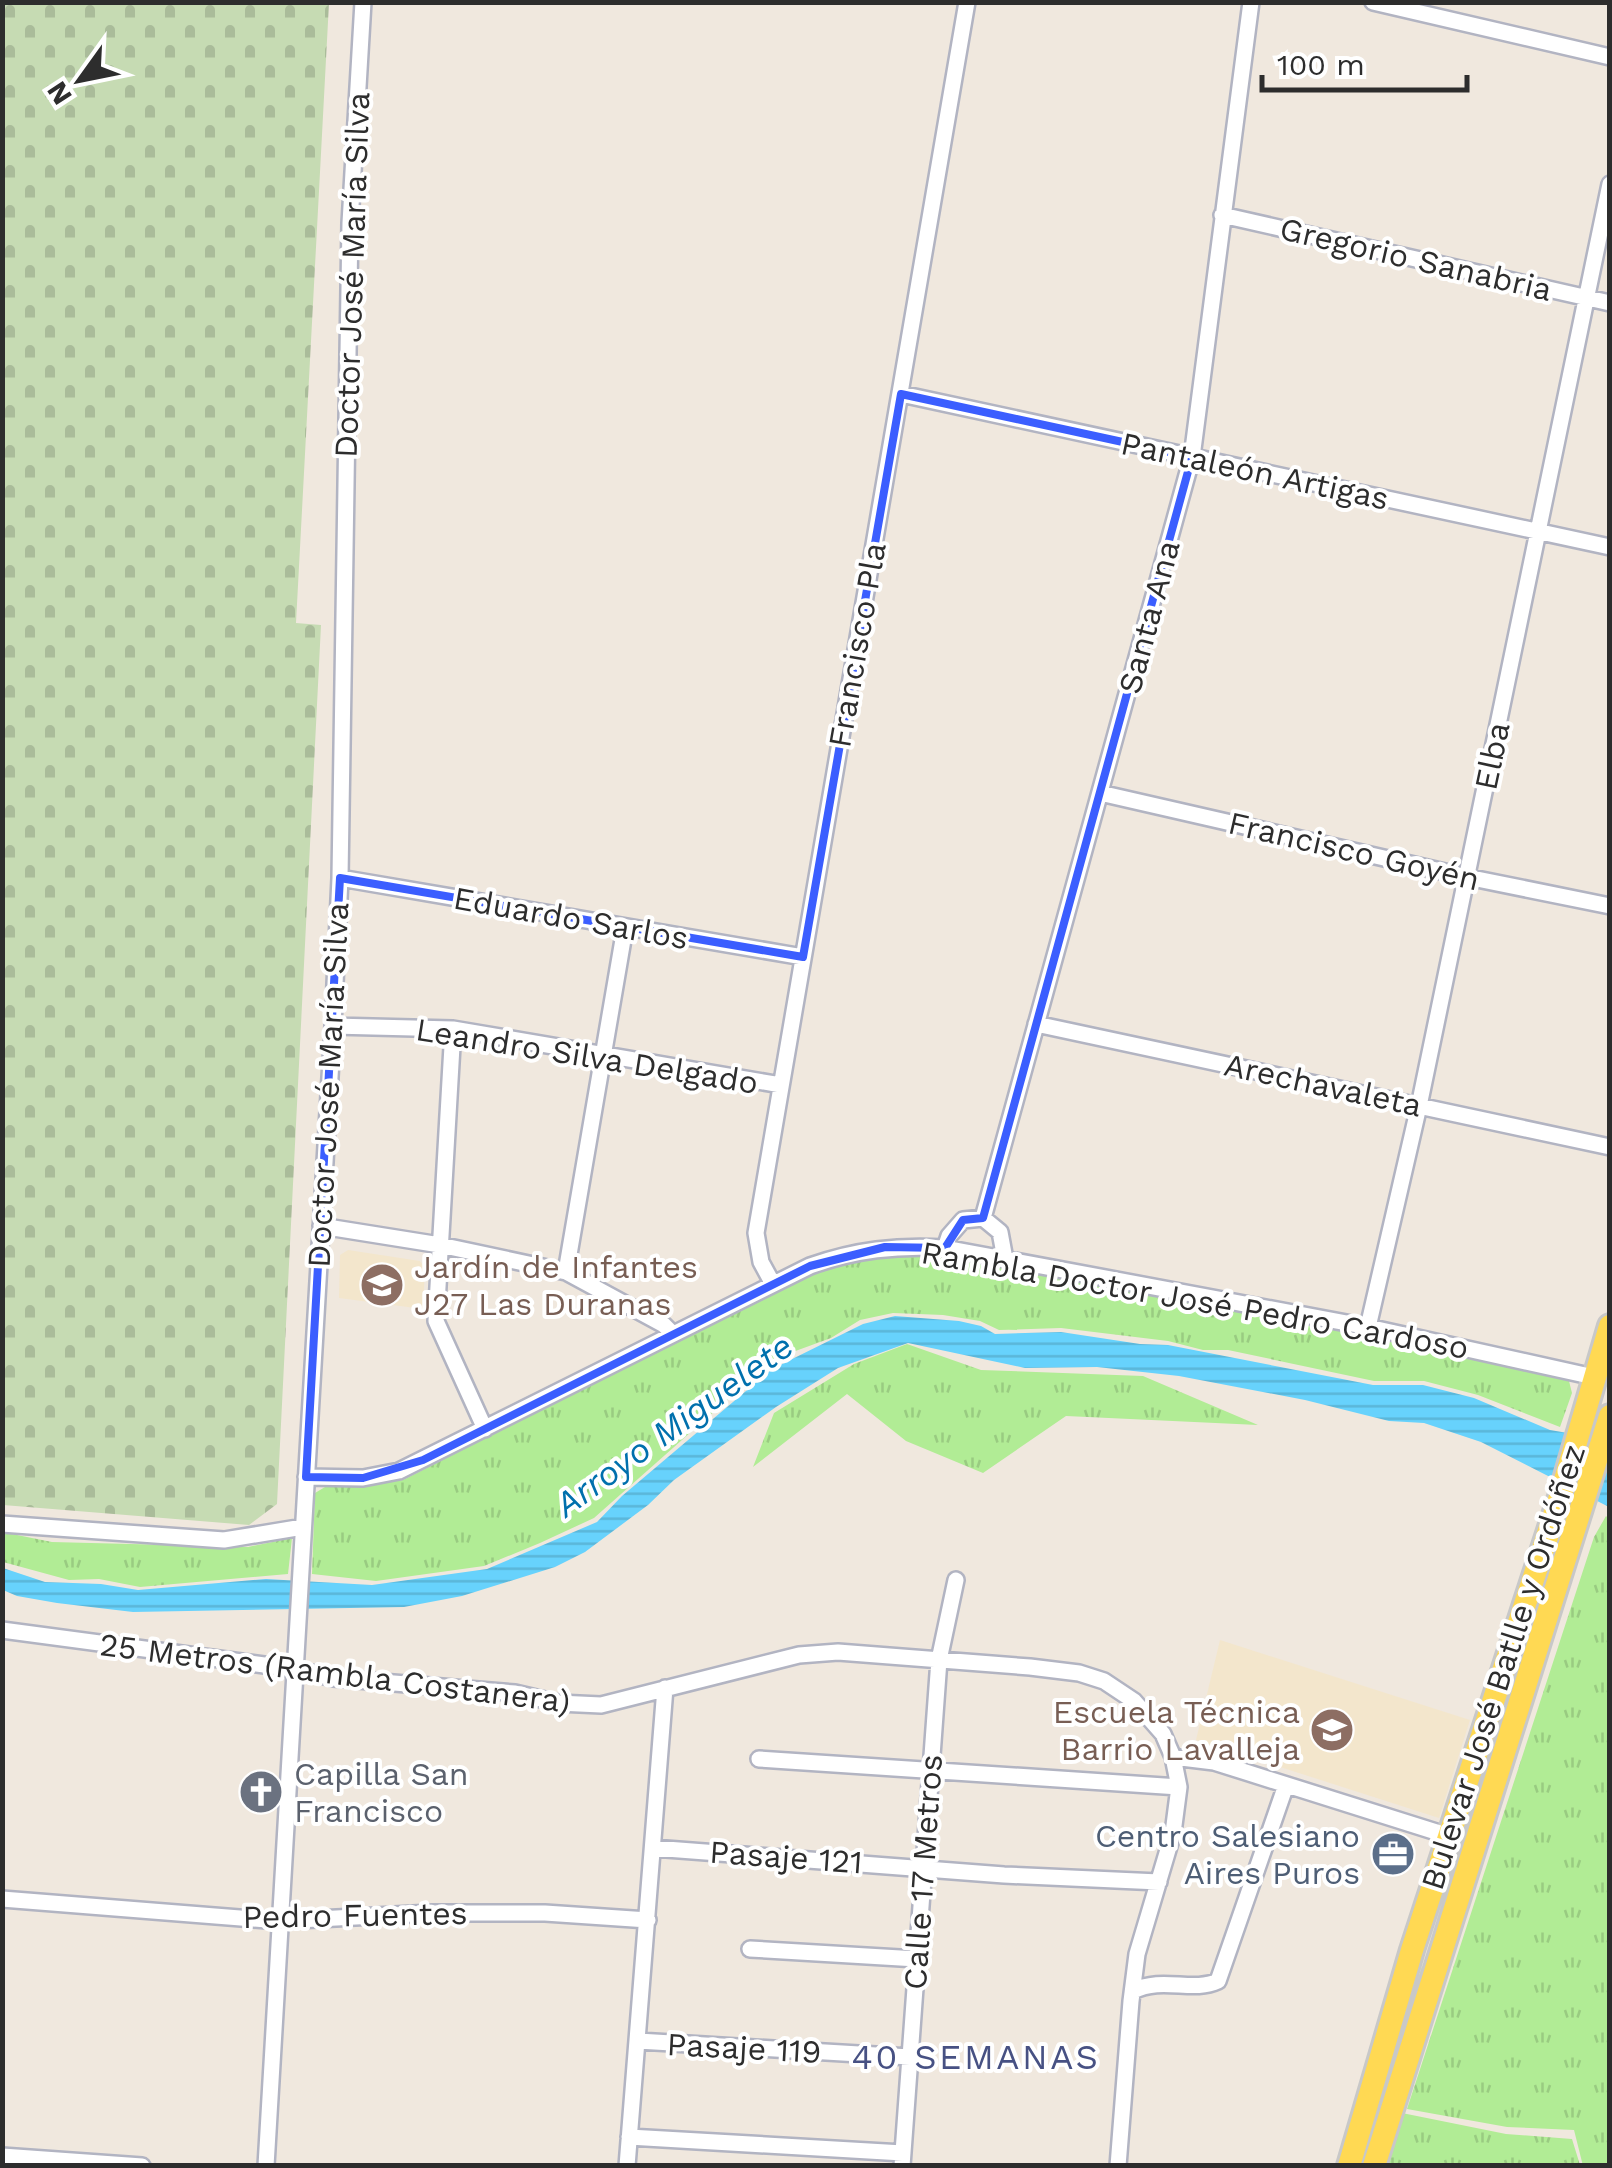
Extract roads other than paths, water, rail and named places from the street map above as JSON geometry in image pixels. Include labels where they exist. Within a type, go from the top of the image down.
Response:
[{"type":"main road","name":"Bulevar José Batlle y Ordóñez","points":[[1349,2166],[1412,1950],[1560,1497],[1610,1326]]},
{"type":"main road","name":"Bulevar José Batlle y Ordóñez","points":[[1374,2166],[1608,1422]]},
{"type":"street","name":"Doctor José María Silva","points":[[266,2166],[340,878],[350,223],[363,2]]},
{"type":"street","name":"Francisco Pla","points":[[773,1284],[761,1262],[756,1233],[968,2]]},
{"type":"street","name":"Santa Ana","points":[[983,1218],[1192,457],[1251,2]]},
{"type":"street","points":[[1372,2],[1610,57]]},
{"type":"street","name":"Elba","points":[[1368,1327],[1419,1106],[1610,184]]},
{"type":"street","name":"Gregorio Sanabria","points":[[1222,215],[1610,304]]},
{"type":"street","name":"Pantaleón Artigas","points":[[900,394],[1610,547]]},
{"type":"street","name":"Francisco Goyén","points":[[1100,793],[1466,878],[1610,906]]},
{"type":"street","name":"Eduardo Sarlos","points":[[340,878],[804,957]]},
{"type":"street","points":[[566,1272],[625,928]]},
{"type":"street","name":"Arechavaleta","points":[[1036,1024],[1610,1147]]},
{"type":"street","name":"Leandro Silva Delgado","points":[[333,1026],[453,1029],[781,1085]]},
{"type":"street","points":[[453,1029],[436,1322],[486,1429]]},
{"type":"street","points":[[946,1248],[948,1236],[963,1220],[983,1218],[1000,1232],[1005,1259]]},
{"type":"street","points":[[321,1226],[440,1245],[566,1272],[672,1333]]},
{"type":"street","name":"Rambla Doctor José Pedro Cardoso","points":[[306,1477],[381,1476],[399,1471],[810,1266],[859,1251],[912,1246],[946,1248],[1368,1327],[1594,1377]]},
{"type":"street","points":[[2,1524],[224,1540],[303,1526]]},
{"type":"street","name":"Calle 17 Metros","points":[[903,2160],[938,1660],[956,1580]]},
{"type":"street","name":"25 Metros (Rambla Costanera)","points":[[2,1630],[294,1669],[333,1678],[516,1693],[558,1703],[601,1705],[799,1655],[838,1652],[1046,1668],[1104,1681],[1134,1702],[1163,1734],[1173,1757]]},
{"type":"street","points":[[627,2166],[665,1688]]},
{"type":"street","points":[[1118,2166],[1136,1962],[1173,1833],[1179,1787],[1173,1757],[1214,1762],[1449,1836]]},
{"type":"street","points":[[759,1759],[1179,1787]]},
{"type":"street","points":[[1136,1962],[1148,1977],[1160,1982],[1201,1985],[1218,1980],[1286,1785]]},
{"type":"street","name":"Pasaje 121","points":[[654,1848],[1004,1875],[1158,1882]]},
{"type":"street","name":"Pedro Fuentes","points":[[2,1899],[280,1922],[507,1913],[648,1920]]},
{"type":"street","points":[[750,1949],[917,1960]]},
{"type":"street","points":[[1412,1950],[1438,1960]]},
{"type":"street","points":[[1133,1991],[1160,1982]]},
{"type":"street","name":"Pasaje 119","points":[[638,2041],[910,2056]]},
{"type":"street","points":[[629,2138],[903,2160]]},
{"type":"street","points":[[740,2166],[742,2146]]},
{"type":"street","points":[[2,2156],[142,2166]]},
{"type":"water","points":[[895,1316],[959,1321],[995,1334],[1061,1332],[1168,1345],[1373,1385],[1423,1385],[1474,1398],[1550,1430],[1609,1440],[1609,1507],[1481,1442],[1424,1423],[1389,1421],[1179,1376],[1097,1367],[1025,1368],[908,1343],[838,1368],[776,1407],[674,1480],[648,1505],[585,1552],[555,1567],[462,1596],[404,1607],[133,1612],[57,1603],[3,1590],[3,1568],[45,1582],[138,1590],[266,1579],[372,1585],[487,1569],[597,1522],[622,1496],[772,1369],[863,1324]]},
{"type":"place","name":"Jardín de Infantes J27 Las Duranas","points":[[382,1285]]},
{"type":"place","name":"Escuela Técnica Barrio Lavalleja","points":[[1332,1730]]},
{"type":"place","name":"Capilla San Francisco","points":[[261,1792]]},
{"type":"place","name":"Centro Salesiano Aires Puros","points":[[1393,1854]]},
{"type":"district","name":"40 SEMANAS","points":[[976,2057]]},
{"type":"water label","name":"Arroyo Miguelete","points":[[674,1425]]}]
